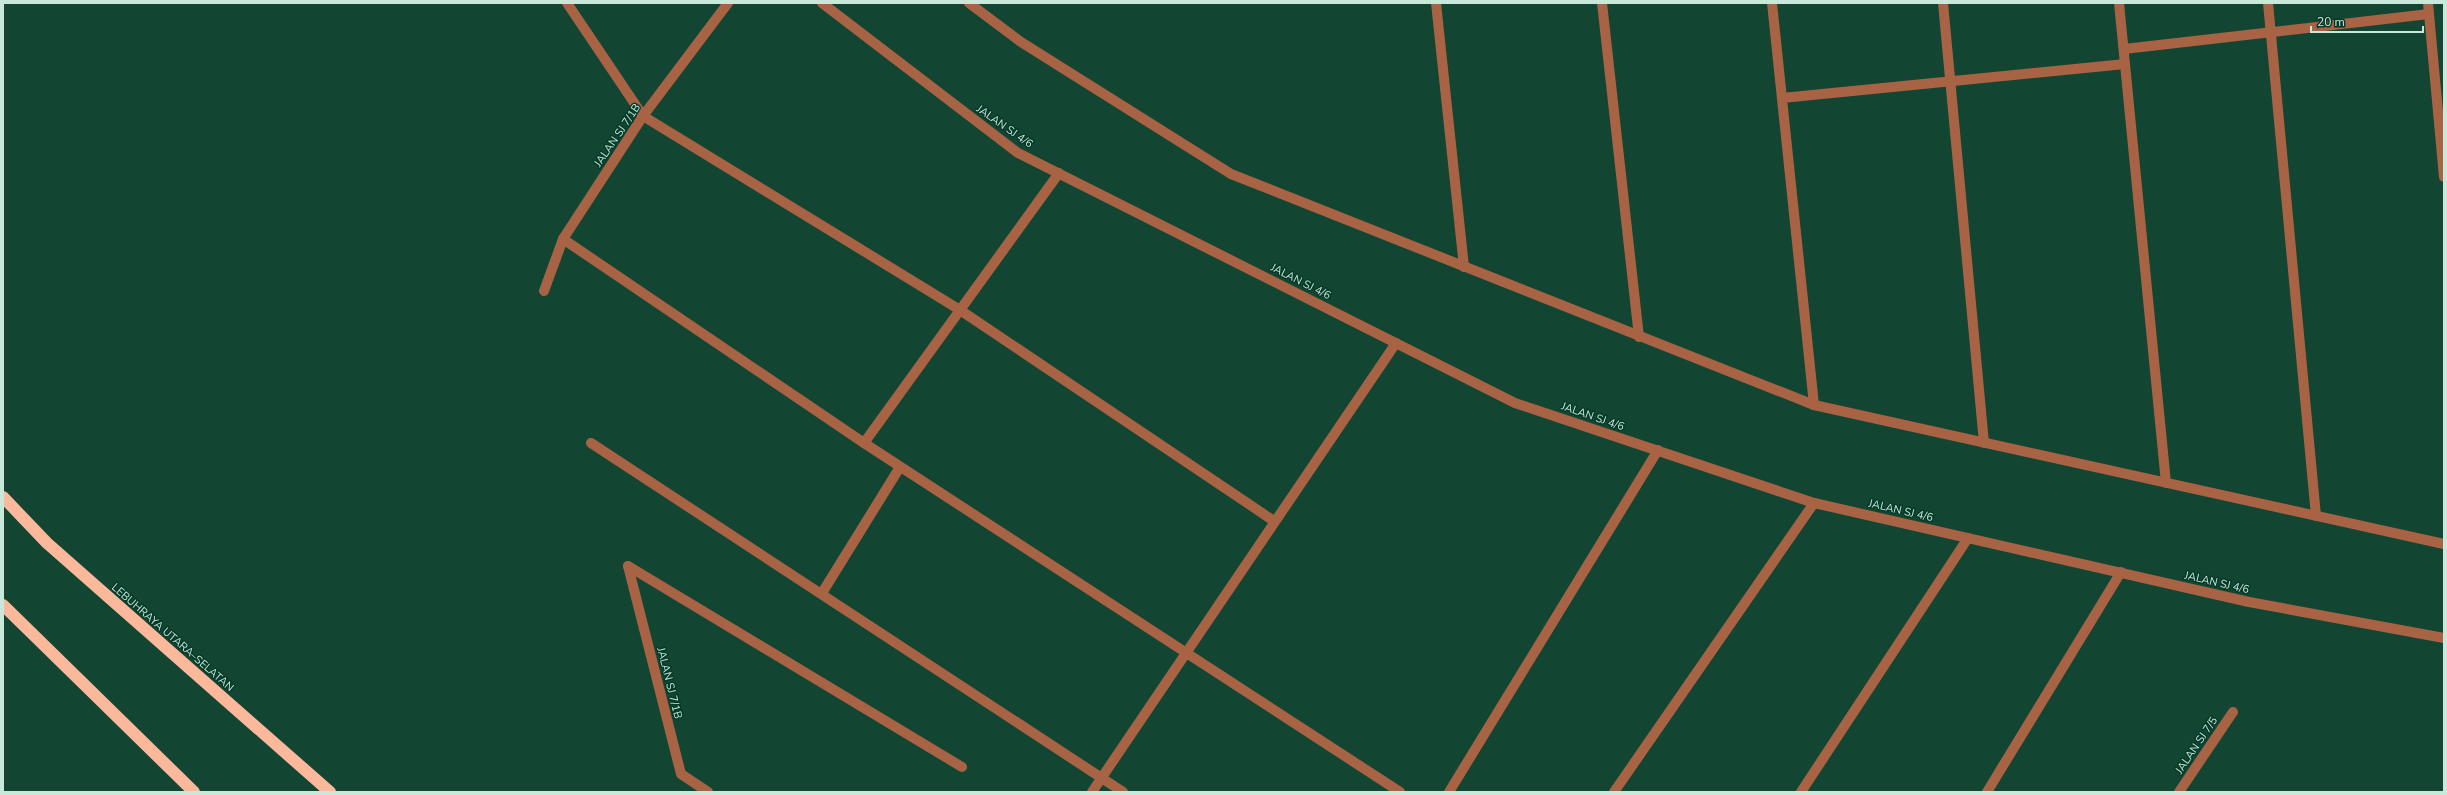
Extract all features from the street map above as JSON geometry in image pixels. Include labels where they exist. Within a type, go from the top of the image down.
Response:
[{"type":"highway","name":"LEBUHRAYA UTARA–SELATAN","points":[[3,497],[47,543],[330,792]]},
{"type":"highway","points":[[3,605],[194,792]]},
{"type":"street","points":[[568,3],[643,116],[960,310],[1274,521]]},
{"type":"street","name":"JALAN SJ 7/1B","points":[[544,291],[563,239],[643,116],[728,3]]},
{"type":"street","name":"JALAN SJ 4/6","points":[[822,3],[1018,152],[1515,402],[1814,503],[2249,602],[2444,638]]},
{"type":"street","points":[[969,3],[1021,42],[1231,174],[1464,268],[1814,405],[2444,544]]},
{"type":"street","points":[[1436,3],[1464,268]]},
{"type":"street","points":[[1602,3],[1639,337]]},
{"type":"street","points":[[1772,3],[1814,405]]},
{"type":"street","points":[[1943,3],[1984,443]]},
{"type":"street","points":[[2119,3],[2166,483]]},
{"type":"street","points":[[2268,3],[2316,516]]},
{"type":"street","points":[[2428,3],[2440,110],[2444,177]]},
{"type":"street","points":[[2124,49],[2429,14]]},
{"type":"street","points":[[1782,98],[2125,64]]},
{"type":"street","points":[[864,443],[1059,173]]},
{"type":"street","points":[[563,239],[900,467],[1184,654],[1400,792]]},
{"type":"street","points":[[1092,792],[1396,342]]},
{"type":"street","points":[[591,444],[822,593],[1123,792]]},
{"type":"street","points":[[1449,792],[1658,450]]},
{"type":"street","points":[[822,593],[900,467]]},
{"type":"street","points":[[1614,792],[1814,503]]},
{"type":"street","points":[[1801,792],[1968,538]]},
{"type":"street","name":"JALAN SJ 7/1B","points":[[708,792],[681,774],[628,566],[962,767]]},
{"type":"street","points":[[1986,792],[2120,572]]},
{"type":"street","name":"JALAN SJ 7/5","points":[[2179,792],[2233,712]]}]
